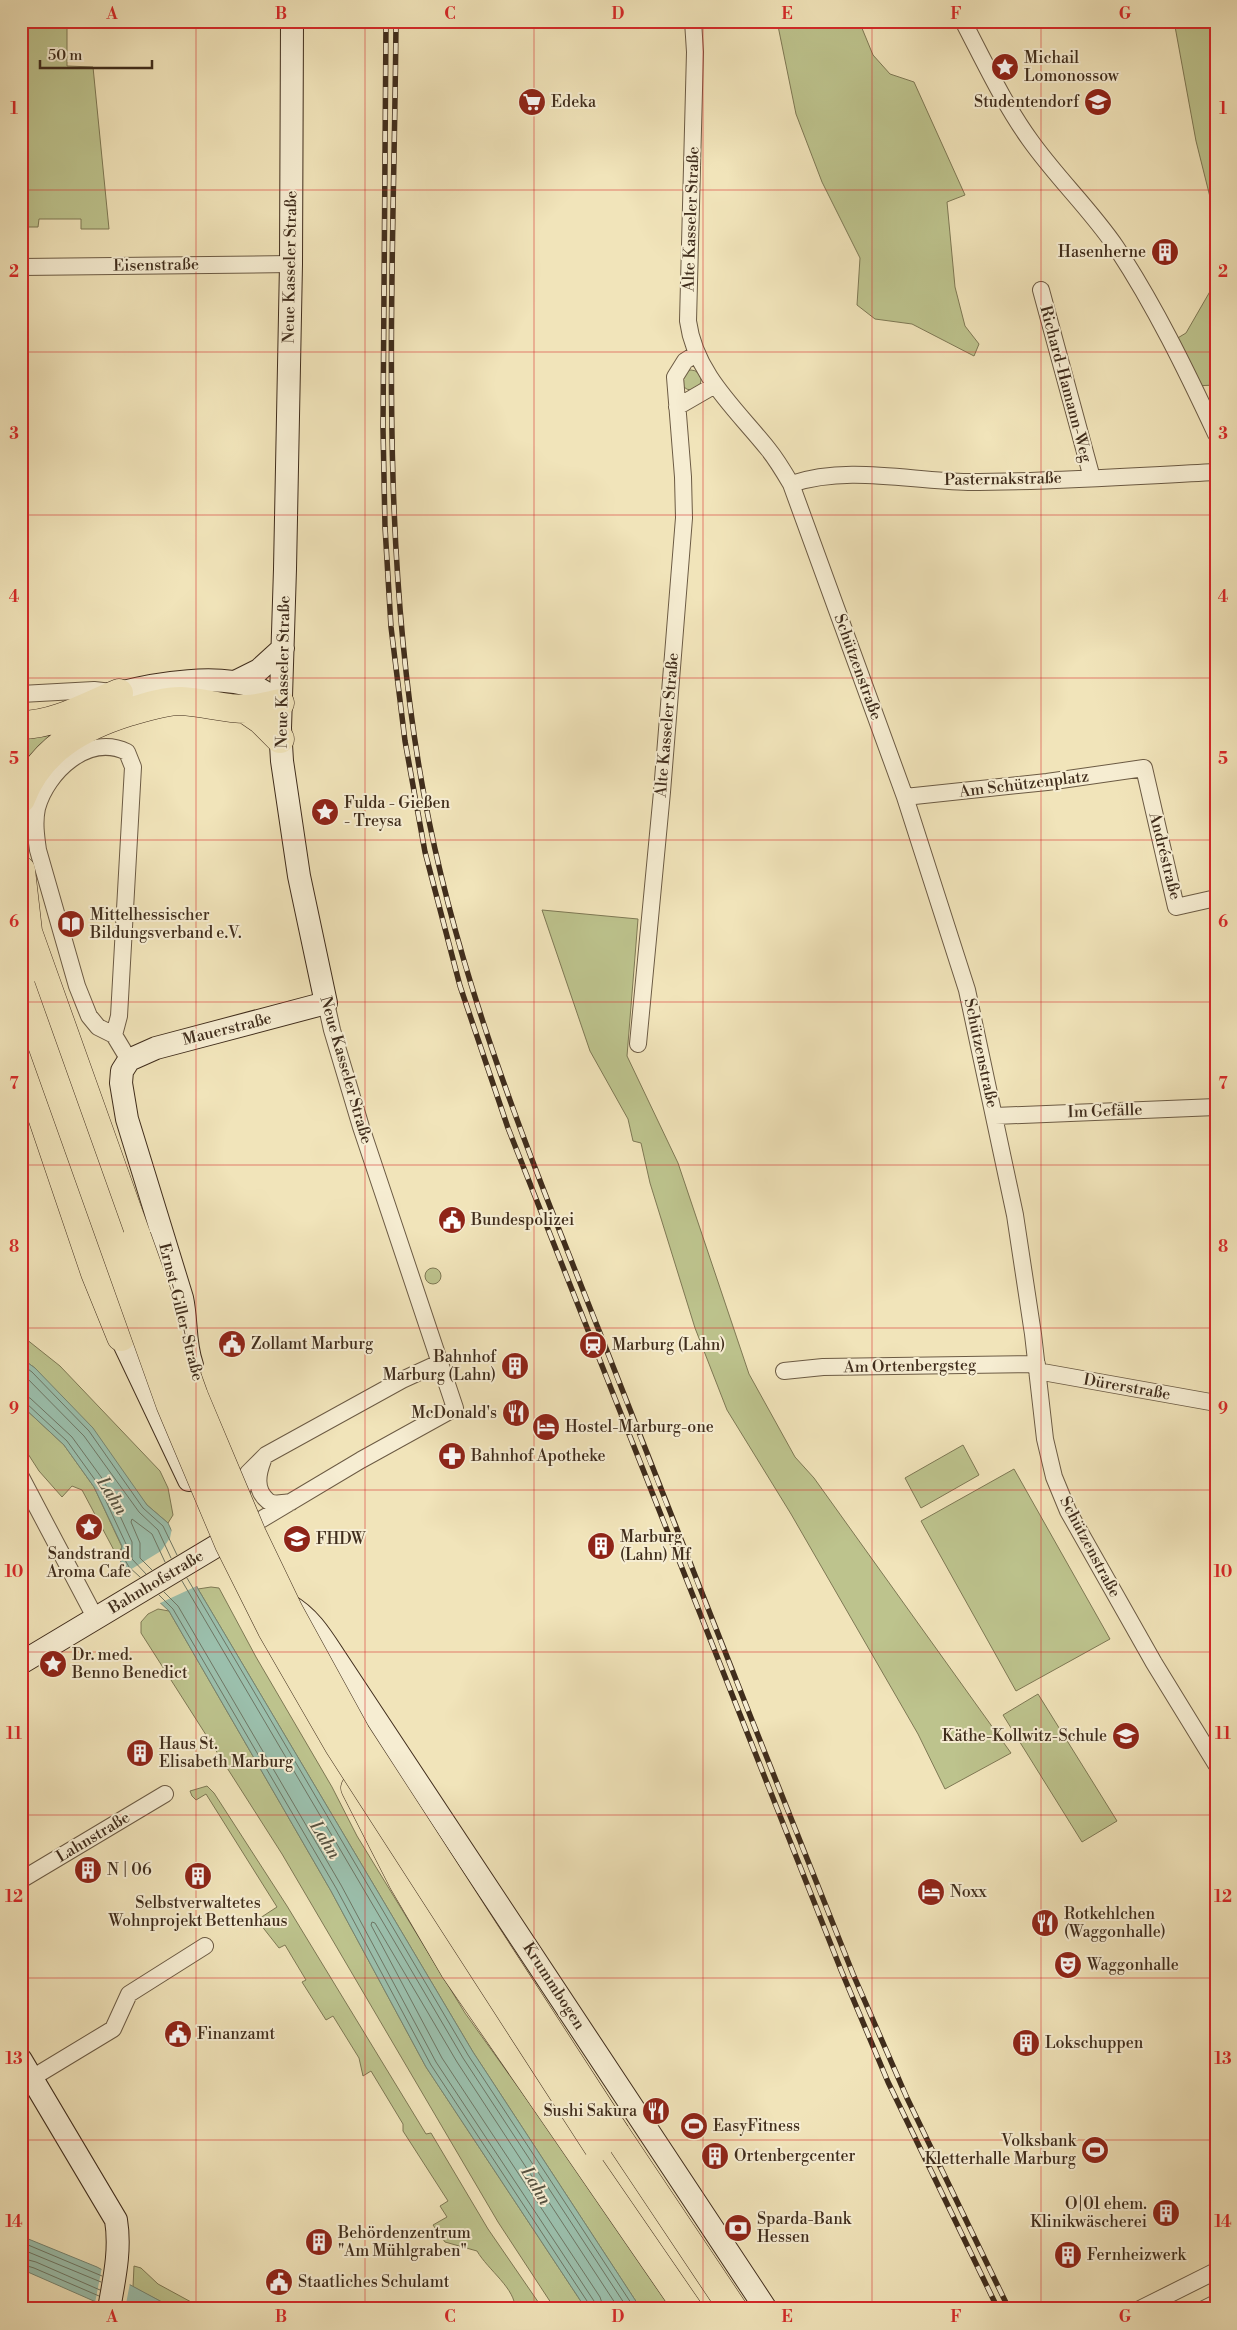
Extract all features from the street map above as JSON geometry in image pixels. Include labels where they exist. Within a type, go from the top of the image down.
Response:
[{"type":"highway","points":[[21,724],[39,723],[58,718],[119,693]]},
{"type":"highway","points":[[21,799],[33,773],[50,754],[77,733],[111,718],[164,703],[180,701],[244,709],[280,703]]},
{"type":"highway","points":[[244,709],[261,720],[280,739]]},
{"type":"highway","points":[[21,870],[28,931],[194,1396],[245,1517],[288,1611],[356,1733],[599,2146],[688,2309]]},
{"type":"highway","points":[[21,986],[170,1404],[211,1504],[268,1621],[339,1746],[705,2309]]},
{"type":"highway","points":[[21,1055],[95,1273],[121,1337]]},
{"type":"highway","points":[[272,1617],[403,1882],[431,1931],[484,2014],[599,2146],[732,2309]]},
{"type":"main road","name":"Neue Kasseler Straße","points":[[292,21],[291,264],[280,739],[299,876],[326,1003]]},
{"type":"main road","points":[[235,682],[259,670],[283,648]]},
{"type":"main road","points":[[119,693],[168,683],[235,682],[257,688],[280,703]]},
{"type":"main road","name":"Mauerstraße","points":[[129,1060],[156,1048],[326,1003]]},
{"type":"main road","name":"Ernst-Giller-Straße","points":[[129,1060],[120,1078],[127,1119],[185,1313],[188,1353],[210,1418],[241,1493]]},
{"type":"main road","points":[[165,1242],[160,1262],[124,1322],[121,1337],[136,1372],[223,1542],[236,1525],[241,1493]]},
{"type":"main road","name":"Bahnhofstraße","points":[[21,1664],[223,1542]]},
{"type":"main road","name":"Krummbogen","points":[[223,1542],[249,1592],[272,1617],[316,1643],[340,1665]]},
{"type":"main road","name":"Krummbogen","points":[[223,1542],[276,1598],[297,1609],[311,1623],[766,2309]]},
{"type":"main road","points":[[27,2069],[116,2220],[118,2235],[116,2269],[109,2309]]},
{"type":"street","name":"Alte Kasseler Straße","points":[[638,1044],[662,792],[683,528],[683,477],[675,376],[685,361],[696,354],[692,345],[688,321],[694,86],[693,21]]},
{"type":"street","points":[[963,21],[985,65],[1030,140],[1084,204],[1115,246],[1140,286],[1184,366],[1216,434]]},
{"type":"street","name":"Eisenstraße","points":[[21,267],[291,264]]},
{"type":"street","name":"Richard-Hamann-Weg","points":[[1041,290],[1092,478]]},
{"type":"street","name":"Schützenstraße","points":[[696,354],[715,385],[769,450],[790,484],[905,797],[958,956],[995,1116],[1015,1215],[1048,1458],[1068,1511],[1154,1663],[1216,1764]]},
{"type":"street","points":[[677,407],[715,385]]},
{"type":"street","name":"Pasternakstraße","points":[[790,484],[809,478],[847,475],[968,482],[1216,472]]},
{"type":"street","points":[[21,694],[94,690],[119,693]]},
{"type":"street","points":[[114,1035],[119,1016],[133,767],[126,752],[111,746],[98,746],[82,752],[55,773],[44,788],[39,802],[35,828],[38,850],[77,986],[89,1016],[98,1027],[114,1035],[129,1060]]},
{"type":"street","name":"Am Schützenplatz","points":[[905,797],[1048,782],[1144,768]]},
{"type":"street","name":"Andréstraße","points":[[1144,768],[1176,907],[1216,898]]},
{"type":"street","name":"Neue Kasseler Straße","points":[[326,1003],[332,1030],[361,1127],[420,1304]]},
{"type":"street","name":"Im Gefälle","points":[[995,1116],[1216,1107]]},
{"type":"street","name":"Bahnhofstraße","points":[[223,1542],[455,1408],[420,1304]]},
{"type":"street","points":[[241,1493],[248,1473],[266,1454],[394,1384],[439,1363]]},
{"type":"street","name":"Am Ortenbergsteg","points":[[784,1371],[823,1367],[1037,1368]]},
{"type":"street","name":"Dürerstraße","points":[[1037,1368],[1216,1403]]},
{"type":"street","points":[[266,1454],[257,1477],[263,1494],[274,1503],[291,1502]]},
{"type":"street","points":[[21,1477],[101,1616]]},
{"type":"street","name":"Lahnstraße","points":[[21,1880],[165,1794]]},
{"type":"street","points":[[27,2069],[113,2028],[128,1994],[205,1946]]},
{"type":"street","points":[[1140,2309],[1216,2271]]},
{"type":"street","points":[[1204,2309],[1216,2303]]},
{"type":"green space","points":[[21,21],[67,21],[67,66],[93,67],[109,229],[81,229],[81,219],[39,219],[38,227],[21,227]]},
{"type":"green space","points":[[777,21],[859,21],[873,55],[890,74],[914,82],[965,195],[947,202],[955,287],[965,326],[979,344],[974,356],[912,324],[875,319],[857,305],[860,258],[822,182],[796,114]]},
{"type":"green space","points":[[1174,21],[1216,21],[1216,221],[1196,141]]},
{"type":"green space","points":[[1216,281],[1216,385],[1193,386],[1171,342],[1186,333]]},
{"type":"green space","points":[[687,370],[695,370],[701,376],[701,384],[695,390],[687,390],[681,384],[681,376]]},
{"type":"green space","points":[[95,712],[21,778],[21,734]]},
{"type":"green space","points":[[542,910],[638,919],[627,1056],[678,1163],[749,1374],[795,1457],[814,1478],[1011,1753],[945,1789],[918,1734],[791,1514],[727,1410],[695,1328],[650,1183],[641,1143],[633,1141],[628,1119],[590,1051]]},
{"type":"green space","points":[[430,1268],[436,1268],[441,1273],[439,1282],[430,1284],[425,1279],[425,1273]]},
{"type":"green space","points":[[21,1335],[60,1366],[160,1471],[168,1488],[173,1515],[168,1523],[147,1505],[35,1368],[21,1358]]},
{"type":"green space","points":[[21,1405],[64,1445],[94,1487],[122,1547],[117,1556],[82,1490],[72,1486],[62,1497],[39,1471],[21,1443]]},
{"type":"green space","points":[[963,1445],[979,1475],[921,1508],[905,1478]]},
{"type":"green space","points":[[1014,1469],[1110,1639],[1016,1691],[921,1521]]},
{"type":"green space","points":[[219,1588],[256,1657],[332,1787],[357,1836],[465,2013],[677,2309],[641,2309],[473,2052],[198,1589]]},
{"type":"green space","points":[[158,1609],[169,1611],[331,1891],[426,2067],[586,2309],[555,2309],[498,2222],[282,1854],[141,1633],[141,1622],[148,1614]]},
{"type":"green space","points":[[1038,1694],[1117,1821],[1082,1842],[1003,1715]]},
{"type":"green space","points":[[207,1786],[214,1793],[287,1906],[426,2134],[431,2133],[488,2229],[543,2309],[515,2309],[511,2294],[477,2251],[445,2242],[433,2225],[447,2217],[440,2206],[448,2201],[403,2131],[403,2124],[371,2071],[363,2076],[359,2058],[333,2016],[326,2020],[302,1982],[306,1980],[285,1945],[279,1948],[257,1920],[277,1907],[206,1794],[196,1800],[192,1796],[190,1791]]},
{"type":"green space","points":[[134,2266],[141,2268],[158,2284],[204,2309],[175,2309],[133,2287]]},
{"type":"water","name":"Lahn","points":[[21,1358],[35,1368],[93,1428],[147,1505],[168,1523],[198,1589],[473,2052],[641,2309],[586,2309],[426,2067],[331,1891],[169,1611],[125,1570],[120,1560],[122,1546],[94,1487],[64,1445],[21,1405]]},
{"type":"water","points":[[21,2236],[97,2267],[175,2309],[112,2309],[21,2269]]},
{"type":"pier","points":[[172,1528],[199,1585],[158,1604],[125,1573],[161,1551],[170,1538]]},
{"type":"pier","points":[[102,2267],[130,2283],[125,2309],[106,2309],[95,2303]]},
{"type":"railway","points":[[386,21],[383,428],[385,527],[391,627],[405,741],[425,852],[460,986],[508,1128],[841,1970],[888,2082],[998,2309]]},
{"type":"railway","points":[[396,21],[392,410],[394,507],[400,603],[409,699],[424,795],[438,864],[456,932],[498,1066],[546,1197],[853,1974],[907,2098],[1009,2309]]},
{"type":"place","name":"Michail Lomonossow","points":[[1005,67]]},
{"type":"place","name":"Edeka","points":[[532,102]]},
{"type":"place","name":"Studentendorf","points":[[1098,102]]},
{"type":"place","name":"Hasenherne","points":[[1165,252]]},
{"type":"place","name":"Fulda - Gießen - Treysa","points":[[325,812]]},
{"type":"place","name":"Mittelhessischer Bildungsverband e.V.","points":[[71,924]]},
{"type":"place","name":"Bundespolizei","points":[[452,1220]]},
{"type":"place","name":"Zollamt Marburg","points":[[232,1344]]},
{"type":"place","name":"Marburg (Lahn)","points":[[593,1345]]},
{"type":"place","name":"Bahnhof Marburg (Lahn)","points":[[515,1366]]},
{"type":"place","name":"McDonald's","points":[[516,1413]]},
{"type":"place","name":"Hostel-Marburg-one","points":[[546,1427]]},
{"type":"place","name":"Bahnhof Apotheke","points":[[452,1456]]},
{"type":"place","name":"Sandstrand Aroma Cafe","points":[[89,1527]]},
{"type":"place","name":"FHDW","points":[[297,1539]]},
{"type":"place","name":"Marburg (Lahn) Mf","points":[[601,1546]]},
{"type":"place","name":"Dr. med. Benno Benedict","points":[[53,1664]]},
{"type":"place","name":"Käthe-Kollwitz-Schule","points":[[1126,1736]]},
{"type":"place","name":"Haus St. Elisabeth Marburg","points":[[140,1753]]},
{"type":"place","name":"N | 06","points":[[88,1870]]},
{"type":"place","name":"Selbstverwaltetes Wohnprojekt Bettenhaus","points":[[198,1876]]},
{"type":"place","name":"Noxx","points":[[931,1892]]},
{"type":"place","name":"Rotkehlchen (Waggonhalle)","points":[[1045,1923]]},
{"type":"place","name":"Waggonhalle","points":[[1068,1965]]},
{"type":"place","name":"Finanzamt","points":[[178,2034]]},
{"type":"place","name":"Lokschuppen","points":[[1026,2043]]},
{"type":"place","name":"Sushi Sakura","points":[[656,2111]]},
{"type":"place","name":"EasyFitness","points":[[694,2126]]},
{"type":"place","name":"Volksbank Kletterhalle Marburg","points":[[1095,2150]]},
{"type":"place","name":"Ortenbergcenter","points":[[715,2156]]},
{"type":"place","name":"O|01 ehem. Klinikwäscherei","points":[[1166,2213]]},
{"type":"place","name":"Sparda-Bank Hessen","points":[[738,2228]]},
{"type":"place","name":"Behördenzentrum \"Am Mühlgraben\"","points":[[319,2242]]},
{"type":"place","name":"Fernheizwerk","points":[[1068,2255]]},
{"type":"place","name":"Staatliches Schulamt","points":[[279,2282]]}]
